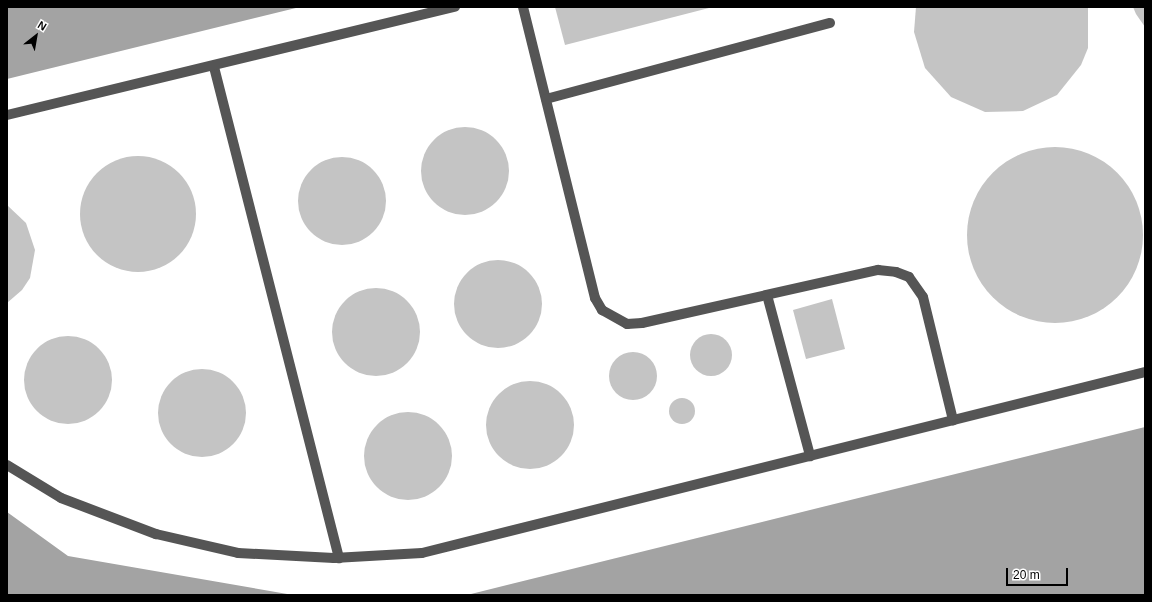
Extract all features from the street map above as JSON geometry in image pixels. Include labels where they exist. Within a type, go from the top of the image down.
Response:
[{"type":"lane","points":[[7,115],[214,67],[455,7]]},
{"type":"lane","points":[[523,7],[595,298],[602,310],[628,324],[642,323],[878,270],[909,277],[923,297],[953,420]]},
{"type":"lane","points":[[546,99],[830,23]]},
{"type":"lane","points":[[214,67],[339,558]]},
{"type":"lane","points":[[767,295],[810,456]]},
{"type":"lane","points":[[7,465],[61,498],[156,534],[238,553],[339,558],[422,553],[1145,372]]},
{"type":"shaded area","points":[[7,7],[300,7],[7,79]]},
{"type":"shaded area","points":[[1145,427],[1145,595],[467,595]]},
{"type":"shaded area","points":[[7,512],[68,556],[293,595],[7,595]]},
{"type":"building","points":[[555,7],[709,7],[709,8],[565,45]]},
{"type":"building","points":[[916,7],[1088,7],[1088,48],[1081,65],[1057,95],[1023,111],[985,112],[951,97],[925,68],[914,32]]},
{"type":"building","points":[[1133,7],[1145,7],[1145,27],[1136,14]]},
{"type":"building","points":[[465,127],[482,131],[496,140],[505,154],[509,171],[505,188],[496,202],[482,211],[465,215],[448,211],[434,202],[425,188],[421,171],[425,154],[434,140],[448,131]]},
{"type":"building","points":[[1055,147],[1072,149],[1089,154],[1111,167],[1123,179],[1136,201],[1141,218],[1143,235],[1141,252],[1136,269],[1123,291],[1111,303],[1089,316],[1072,321],[1055,323],[1038,321],[1021,316],[999,303],[987,291],[974,269],[969,252],[967,235],[969,218],[974,201],[987,179],[999,167],[1021,154],[1038,149]]},
{"type":"building","points":[[138,156],[149,157],[160,161],[179,173],[191,192],[195,203],[195,225],[191,236],[179,255],[160,267],[149,271],[138,272],[127,271],[116,267],[97,255],[85,236],[81,225],[80,214],[81,203],[85,192],[97,173],[116,161],[127,157]]},
{"type":"building","points":[[342,157],[359,161],[373,170],[382,184],[386,201],[382,218],[373,232],[359,241],[342,245],[325,241],[311,232],[302,218],[298,201],[302,184],[311,170],[325,161]]},
{"type":"building","points":[[7,205],[26,223],[35,250],[30,278],[22,290],[7,303]]},
{"type":"building","points":[[498,260],[515,264],[529,273],[538,287],[542,304],[538,321],[529,335],[515,344],[498,348],[481,344],[467,335],[458,321],[454,304],[458,287],[467,273],[481,264]]},
{"type":"building","points":[[376,288],[393,292],[407,301],[416,315],[420,332],[416,349],[407,363],[393,372],[376,376],[359,372],[345,363],[336,349],[332,332],[336,315],[345,301],[359,292]]},
{"type":"building","points":[[832,299],[845,349],[806,359],[793,310]]},
{"type":"building","points":[[707,334],[715,334],[726,340],[732,351],[732,359],[726,370],[715,376],[707,376],[696,370],[690,359],[690,351],[696,340]]},
{"type":"building","points":[[68,336],[85,340],[99,349],[108,363],[112,380],[108,397],[99,411],[85,420],[68,424],[51,420],[37,411],[28,397],[24,380],[28,363],[37,349],[51,340]]},
{"type":"building","points":[[633,352],[642,354],[650,359],[655,367],[657,376],[655,385],[650,393],[642,398],[633,400],[624,398],[616,393],[611,385],[609,376],[611,367],[616,359],[624,354]]},
{"type":"building","points":[[202,369],[219,373],[233,382],[242,396],[246,413],[242,430],[233,444],[219,453],[202,457],[185,453],[171,444],[162,430],[158,413],[162,396],[171,382],[185,373]]},
{"type":"building","points":[[530,381],[547,385],[561,394],[570,408],[574,425],[570,442],[561,456],[547,465],[530,469],[513,465],[499,456],[490,442],[486,425],[490,408],[499,394],[513,385]]},
{"type":"building","points":[[682,398],[691,402],[695,411],[691,420],[682,424],[673,420],[669,411],[673,402]]},
{"type":"building","points":[[408,412],[425,416],[439,425],[448,439],[452,456],[448,473],[439,487],[425,496],[408,500],[391,496],[377,487],[368,473],[364,456],[368,439],[377,425],[391,416]]}]
